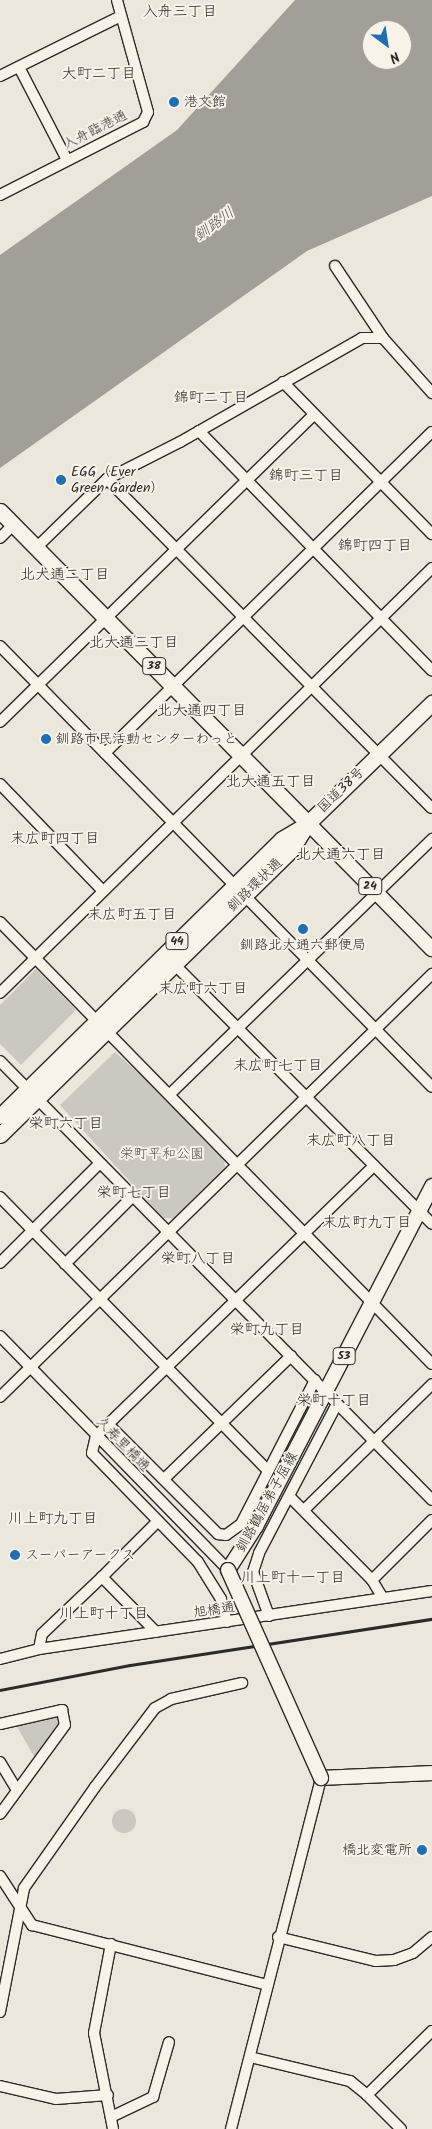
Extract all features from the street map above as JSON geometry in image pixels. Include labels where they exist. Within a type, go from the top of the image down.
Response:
[{"type":"highway","name":"国道38号","points":[[0,510],[308,823],[432,703]]},
{"type":"highway","name":"釧路環状通","points":[[0,1116],[32,1094],[106,1031],[174,964],[282,839],[308,823]]},
{"type":"highway","name":"釧路環状通","points":[[0,1135],[32,1094],[96,1020],[239,890]]},
{"type":"main road","name":"24","points":[[308,823],[432,949]]},
{"type":"main road","name":"釧路鶴居弟子屈線","points":[[228,1570],[256,1526],[432,1186]]},
{"type":"main road","points":[[228,1570],[321,1778],[432,1773]]},
{"type":"street","name":"入舟臨港通","points":[[0,195],[143,122],[148,112],[121,16],[114,1]]},
{"type":"street","points":[[0,76],[121,16]]},
{"type":"street","points":[[19,67],[67,160]]},
{"type":"street","points":[[335,266],[383,338],[432,393]]},
{"type":"street","points":[[37,548],[107,479],[199,431],[362,338],[383,338]]},
{"type":"street","points":[[283,382],[432,534]]},
{"type":"street","points":[[0,722],[176,547],[314,415]]},
{"type":"street","points":[[199,431],[311,550],[432,671]]},
{"type":"street","points":[[105,753],[432,432]]},
{"type":"street","points":[[107,479],[432,808]]},
{"type":"street","points":[[0,538],[14,524]]},
{"type":"street","points":[[1,991],[172,821],[241,756],[432,568]]},
{"type":"street","points":[[0,646],[432,1087]]},
{"type":"street","points":[[0,784],[102,890]]},
{"type":"street","points":[[170,1094],[238,1030],[432,839]]},
{"type":"street","points":[[0,922],[432,1364]]},
{"type":"street","points":[[174,964],[432,1224]]},
{"type":"street","points":[[0,1397],[308,1098],[432,974]]},
{"type":"street","points":[[0,1061],[432,1500]]},
{"type":"street","points":[[0,1263],[100,1163]]},
{"type":"street","points":[[227,1622],[221,1599],[198,1562],[92,1453],[96,1436],[168,1369],[374,1166]]},
{"type":"street","points":[[65,1264],[133,1196]]},
{"type":"street","points":[[0,1197],[267,1470]]},
{"type":"street","name":"久寿里橋通","points":[[0,1336],[228,1570]]},
{"type":"street","points":[[164,1480],[292,1356]]},
{"type":"street","points":[[108,1424],[218,1534],[226,1535],[241,1524],[267,1470],[315,1380]]},
{"type":"street","points":[[305,1509],[432,1384]]},
{"type":"street","points":[[269,1616],[253,1572],[259,1553],[337,1404]]},
{"type":"street","points":[[290,1497],[305,1509],[372,1580],[383,1598]]},
{"type":"street","points":[[372,1580],[432,1520]]},
{"type":"street","points":[[39,1649],[42,1634],[158,1521]]},
{"type":"street","points":[[102,1577],[156,1632]]},
{"type":"street","name":"旭橋通","points":[[0,1659],[39,1649],[432,1591]]},
{"type":"street","points":[[0,2012],[24,1888],[155,1708],[171,1699],[242,1683]]},
{"type":"street","points":[[0,1724],[62,1710],[65,1725],[0,1814]]},
{"type":"street","points":[[0,1762],[17,1790]]},
{"type":"street","points":[[232,2129],[278,1937],[308,1820],[321,1778]]},
{"type":"street","points":[[0,1876],[32,1926],[111,1944],[268,1985]]},
{"type":"street","points":[[278,1937],[376,1961],[394,1960],[413,1954],[432,1937]]},
{"type":"street","points":[[111,1944],[94,2020],[113,2129]]},
{"type":"street","points":[[367,2095],[432,2031]]},
{"type":"street","points":[[111,2117],[153,2097],[169,2042]]},
{"type":"street","points":[[250,2057],[350,2082],[367,2095],[400,2129]]},
{"type":"street","points":[[0,2086],[56,2099],[108,2095]]},
{"type":"green space","points":[[36,969],[76,1010],[21,1065],[0,1044],[0,1005]]},
{"type":"green space","name":"栄町平和公園","points":[[115,1052],[164,1096],[224,1159],[225,1167],[174,1218],[163,1218],[60,1105]]},
{"type":"green space","points":[[60,1713],[62,1725],[36,1760],[15,1723]]},
{"type":"green space","points":[[124,1809],[132,1813],[136,1821],[132,1829],[124,1833],[116,1829],[112,1821],[116,1813]]},
{"type":"water","name":"釧路川","points":[[295,0],[432,0],[432,196],[307,251],[0,468],[0,255],[177,130]]},
{"type":"railway","points":[[0,1690],[130,1665],[432,1619]]},
{"type":"place","name":"港文館","points":[[174,102]]},
{"type":"place","name":"EGG（Ever Green Garden）","points":[[61,480]]},
{"type":"place","name":"釧路市民活動センターわっと","points":[[46,739]]},
{"type":"place","name":"釧路北大通六郵便局","points":[[303,929]]},
{"type":"place","name":"スーパーアークス","points":[[15,1555]]},
{"type":"place","name":"橋北変電所","points":[[422,1850]]},
{"type":"district","name":"入舟三丁目","points":[[180,13]]},
{"type":"district","name":"大町二丁目","points":[[99,75]]},
{"type":"district","name":"錦町二丁目","points":[[211,399]]},
{"type":"district","name":"錦町三丁目","points":[[306,477]]},
{"type":"district","name":"錦町四丁目","points":[[375,547]]},
{"type":"district","name":"北大通二丁目","points":[[65,576]]},
{"type":"district","name":"北大通三丁目","points":[[134,644]]},
{"type":"district","name":"北大通四丁目","points":[[202,712]]},
{"type":"district","name":"北大通五丁目","points":[[271,783]]},
{"type":"district","name":"末広町四丁目","points":[[55,840]]},
{"type":"district","name":"北大通六丁目","points":[[341,856]]},
{"type":"district","name":"末広町五丁目","points":[[132,916]]},
{"type":"district","name":"末広町六丁目","points":[[203,990]]},
{"type":"district","name":"末広町七丁目","points":[[278,1067]]},
{"type":"district","name":"栄町六丁目","points":[[66,1125]]},
{"type":"district","name":"末広町八丁目","points":[[351,1142]]},
{"type":"district","name":"栄町七丁目","points":[[134,1194]]},
{"type":"district","name":"末広町九丁目","points":[[367,1224]]},
{"type":"district","name":"栄町八丁目","points":[[198,1260]]},
{"type":"district","name":"栄町九丁目","points":[[267,1331]]},
{"type":"district","name":"栄町十丁目","points":[[334,1402]]},
{"type":"district","name":"川上町九丁目","points":[[53,1520]]},
{"type":"district","name":"川上町十一丁目","points":[[293,1579]]},
{"type":"district","name":"川上町十丁目","points":[[104,1615]]}]
